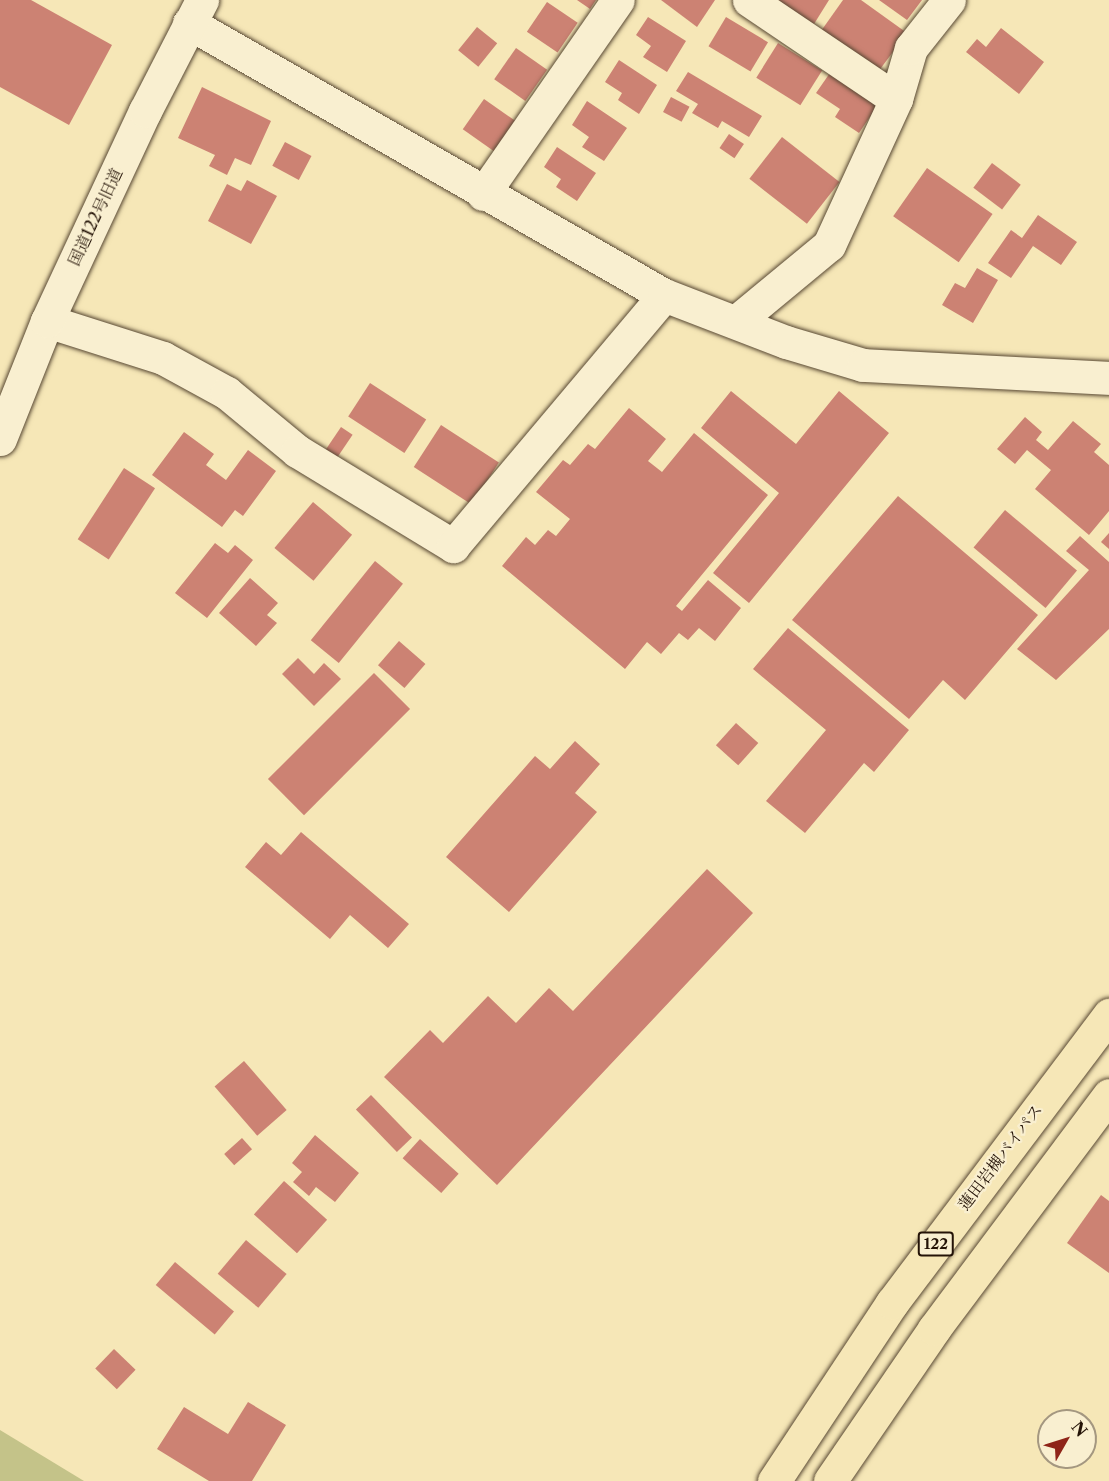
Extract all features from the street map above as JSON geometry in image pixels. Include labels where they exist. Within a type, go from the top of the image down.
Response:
[{"type":"highway","name":"蓮田岩槻バイパス","points":[[774,1481],[892,1303],[1109,1015]]},
{"type":"highway","points":[[830,1481],[934,1329],[1109,1095]]},
{"type":"street","points":[[483,195],[618,0]]},
{"type":"street","points":[[749,0],[896,99]]},
{"type":"street","points":[[738,321],[829,245],[896,99],[911,48],[949,0]]},
{"type":"street","points":[[195,12],[483,195],[664,295],[738,321],[786,342],[863,364],[1109,378]]},
{"type":"street","name":"国道122号旧道","points":[[0,439],[47,321],[195,12]]},
{"type":"street","points":[[47,321],[164,358],[227,393],[297,451],[453,546],[664,295]]},
{"type":"shaded area","points":[[0,1430],[84,1481],[0,1481]]},
{"type":"building","points":[[0,0],[31,0],[112,45],[69,125],[0,87]]},
{"type":"building","points":[[577,0],[596,0],[590,9]]},
{"type":"building","points":[[661,0],[715,0],[697,27]]},
{"type":"building","points":[[775,0],[829,0],[814,24]]},
{"type":"building","points":[[843,0],[861,0],[907,33],[878,72],[821,31]]},
{"type":"building","points":[[879,0],[922,0],[907,20]]},
{"type":"building","points":[[547,2],[578,23],[558,53],[527,32]]},
{"type":"building","points":[[648,17],[686,41],[667,72],[643,57],[651,46],[636,35]]},
{"type":"building","points":[[726,17],[768,42],[750,71],[708,46]]},
{"type":"building","points":[[477,27],[497,43],[478,67],[458,50]]},
{"type":"building","points":[[1001,28],[1044,62],[1019,94],[966,52],[977,39],[986,47]]},
{"type":"building","points":[[778,43],[822,71],[800,105],[756,78]]},
{"type":"building","points":[[516,48],[547,70],[525,101],[494,79]]},
{"type":"building","points":[[619,60],[657,85],[639,114],[618,100],[622,93],[605,82]]},
{"type":"building","points":[[832,70],[880,102],[859,133],[835,117],[840,109],[816,93]]},
{"type":"building","points":[[688,72],[762,116],[749,137],[722,121],[718,128],[692,113],[698,104],[676,91]]},
{"type":"building","points":[[202,87],[271,121],[251,165],[235,158],[227,175],[209,166],[215,155],[178,138]]},
{"type":"building","points":[[671,97],[690,107],[682,122],[663,112]]},
{"type":"building","points":[[484,99],[518,123],[497,153],[463,129]]},
{"type":"building","points":[[587,101],[627,128],[604,161],[582,147],[589,137],[572,125]]},
{"type":"building","points":[[729,134],[744,144],[734,158],[719,148]]},
{"type":"building","points":[[782,137],[840,182],[807,224],[749,179]]},
{"type":"building","points":[[285,142],[311,156],[299,180],[272,166]]},
{"type":"building","points":[[557,147],[596,173],[577,201],[556,187],[561,179],[544,167]]},
{"type":"building","points":[[992,163],[1021,185],[1002,209],[973,188]]},
{"type":"building","points":[[927,168],[993,214],[959,262],[893,216]]},
{"type":"building","points":[[247,180],[277,196],[251,244],[208,221],[227,184],[241,191]]},
{"type":"building","points":[[1038,215],[1077,242],[1061,265],[1033,246],[1011,278],[988,263],[1011,230],[1022,238]]},
{"type":"building","points":[[977,268],[998,280],[973,323],[942,305],[955,283],[965,288]]},
{"type":"building","points":[[370,383],[426,419],[404,453],[348,417]]},
{"type":"building","points":[[731,391],[796,444],[839,391],[889,433],[749,603],[713,573],[779,493],[701,428]]},
{"type":"building","points":[[629,408],[666,439],[648,461],[662,472],[694,433],[768,495],[676,606],[682,611],[708,580],[741,608],[715,641],[699,628],[688,640],[679,633],[661,654],[647,642],[625,669],[502,566],[526,537],[535,545],[548,530],[556,536],[570,519],[536,492],[563,460],[570,465],[588,444],[595,449]]},
{"type":"building","points":[[1025,417],[1042,432],[1036,440],[1048,450],[1073,421],[1101,444],[1094,452],[1109,465],[1109,511],[1089,535],[1035,489],[1051,470],[1027,450],[1015,464],[997,449]]},
{"type":"building","points":[[441,425],[499,463],[472,505],[414,467]]},
{"type":"building","points":[[341,427],[353,435],[336,459],[325,451]]},
{"type":"building","points":[[184,432],[214,454],[206,465],[226,480],[248,450],[276,471],[243,516],[235,510],[222,527],[152,475]]},
{"type":"building","points":[[124,468],[155,488],[109,559],[78,539]]},
{"type":"building","points":[[898,496],[1038,615],[965,700],[943,680],[909,719],[792,620]]},
{"type":"building","points":[[313,502],[352,535],[314,581],[274,548]]},
{"type":"building","points":[[1005,510],[1077,570],[1046,608],[974,548]]},
{"type":"building","points":[[1109,533],[1109,549],[1101,542]]},
{"type":"building","points":[[1080,536],[1109,562],[1109,629],[1056,680],[1017,649],[1089,570],[1066,551]]},
{"type":"building","points":[[215,543],[228,553],[235,545],[253,560],[207,618],[175,593]]},
{"type":"building","points":[[375,561],[403,584],[339,663],[311,640]]},
{"type":"building","points":[[250,578],[278,603],[267,615],[277,623],[256,646],[219,613]]},
{"type":"building","points":[[788,628],[909,730],[874,772],[864,763],[805,833],[766,801],[826,730],[753,669]]},
{"type":"building","points":[[399,641],[425,664],[404,688],[378,665]]},
{"type":"building","points":[[298,658],[314,674],[324,663],[341,679],[314,706],[282,674]]},
{"type":"building","points":[[374,673],[410,709],[304,815],[268,779]]},
{"type":"building","points":[[736,723],[758,743],[738,765],[716,745]]},
{"type":"building","points":[[575,741],[600,764],[575,793],[597,812],[509,912],[446,857],[535,756],[550,769]]},
{"type":"building","points":[[301,832],[409,924],[388,948],[350,915],[330,939],[245,867],[266,842],[281,855]]},
{"type":"building","points":[[707,869],[753,913],[497,1185],[384,1077],[430,1030],[443,1043],[488,996],[516,1023],[549,988],[573,1011]]},
{"type":"building","points":[[244,1061],[287,1110],[257,1136],[215,1087]]},
{"type":"building","points":[[371,1095],[412,1137],[397,1152],[356,1110]]},
{"type":"building","points":[[315,1135],[359,1173],[335,1202],[316,1187],[309,1196],[293,1182],[302,1172],[292,1163]]},
{"type":"building","points":[[242,1138],[252,1149],[234,1165],[224,1154]]},
{"type":"building","points":[[420,1139],[459,1174],[441,1193],[403,1158]]},
{"type":"building","points":[[284,1181],[327,1220],[297,1253],[254,1214]]},
{"type":"building","points":[[1101,1195],[1109,1201],[1109,1273],[1067,1243]]},
{"type":"building","points":[[246,1240],[287,1274],[258,1308],[218,1274]]},
{"type":"building","points":[[175,1262],[234,1311],[215,1334],[156,1285]]},
{"type":"building","points":[[114,1349],[136,1370],[117,1389],[95,1368]]},
{"type":"building","points":[[248,1402],[286,1425],[252,1481],[209,1481],[157,1449],[184,1407],[228,1434]]}]
